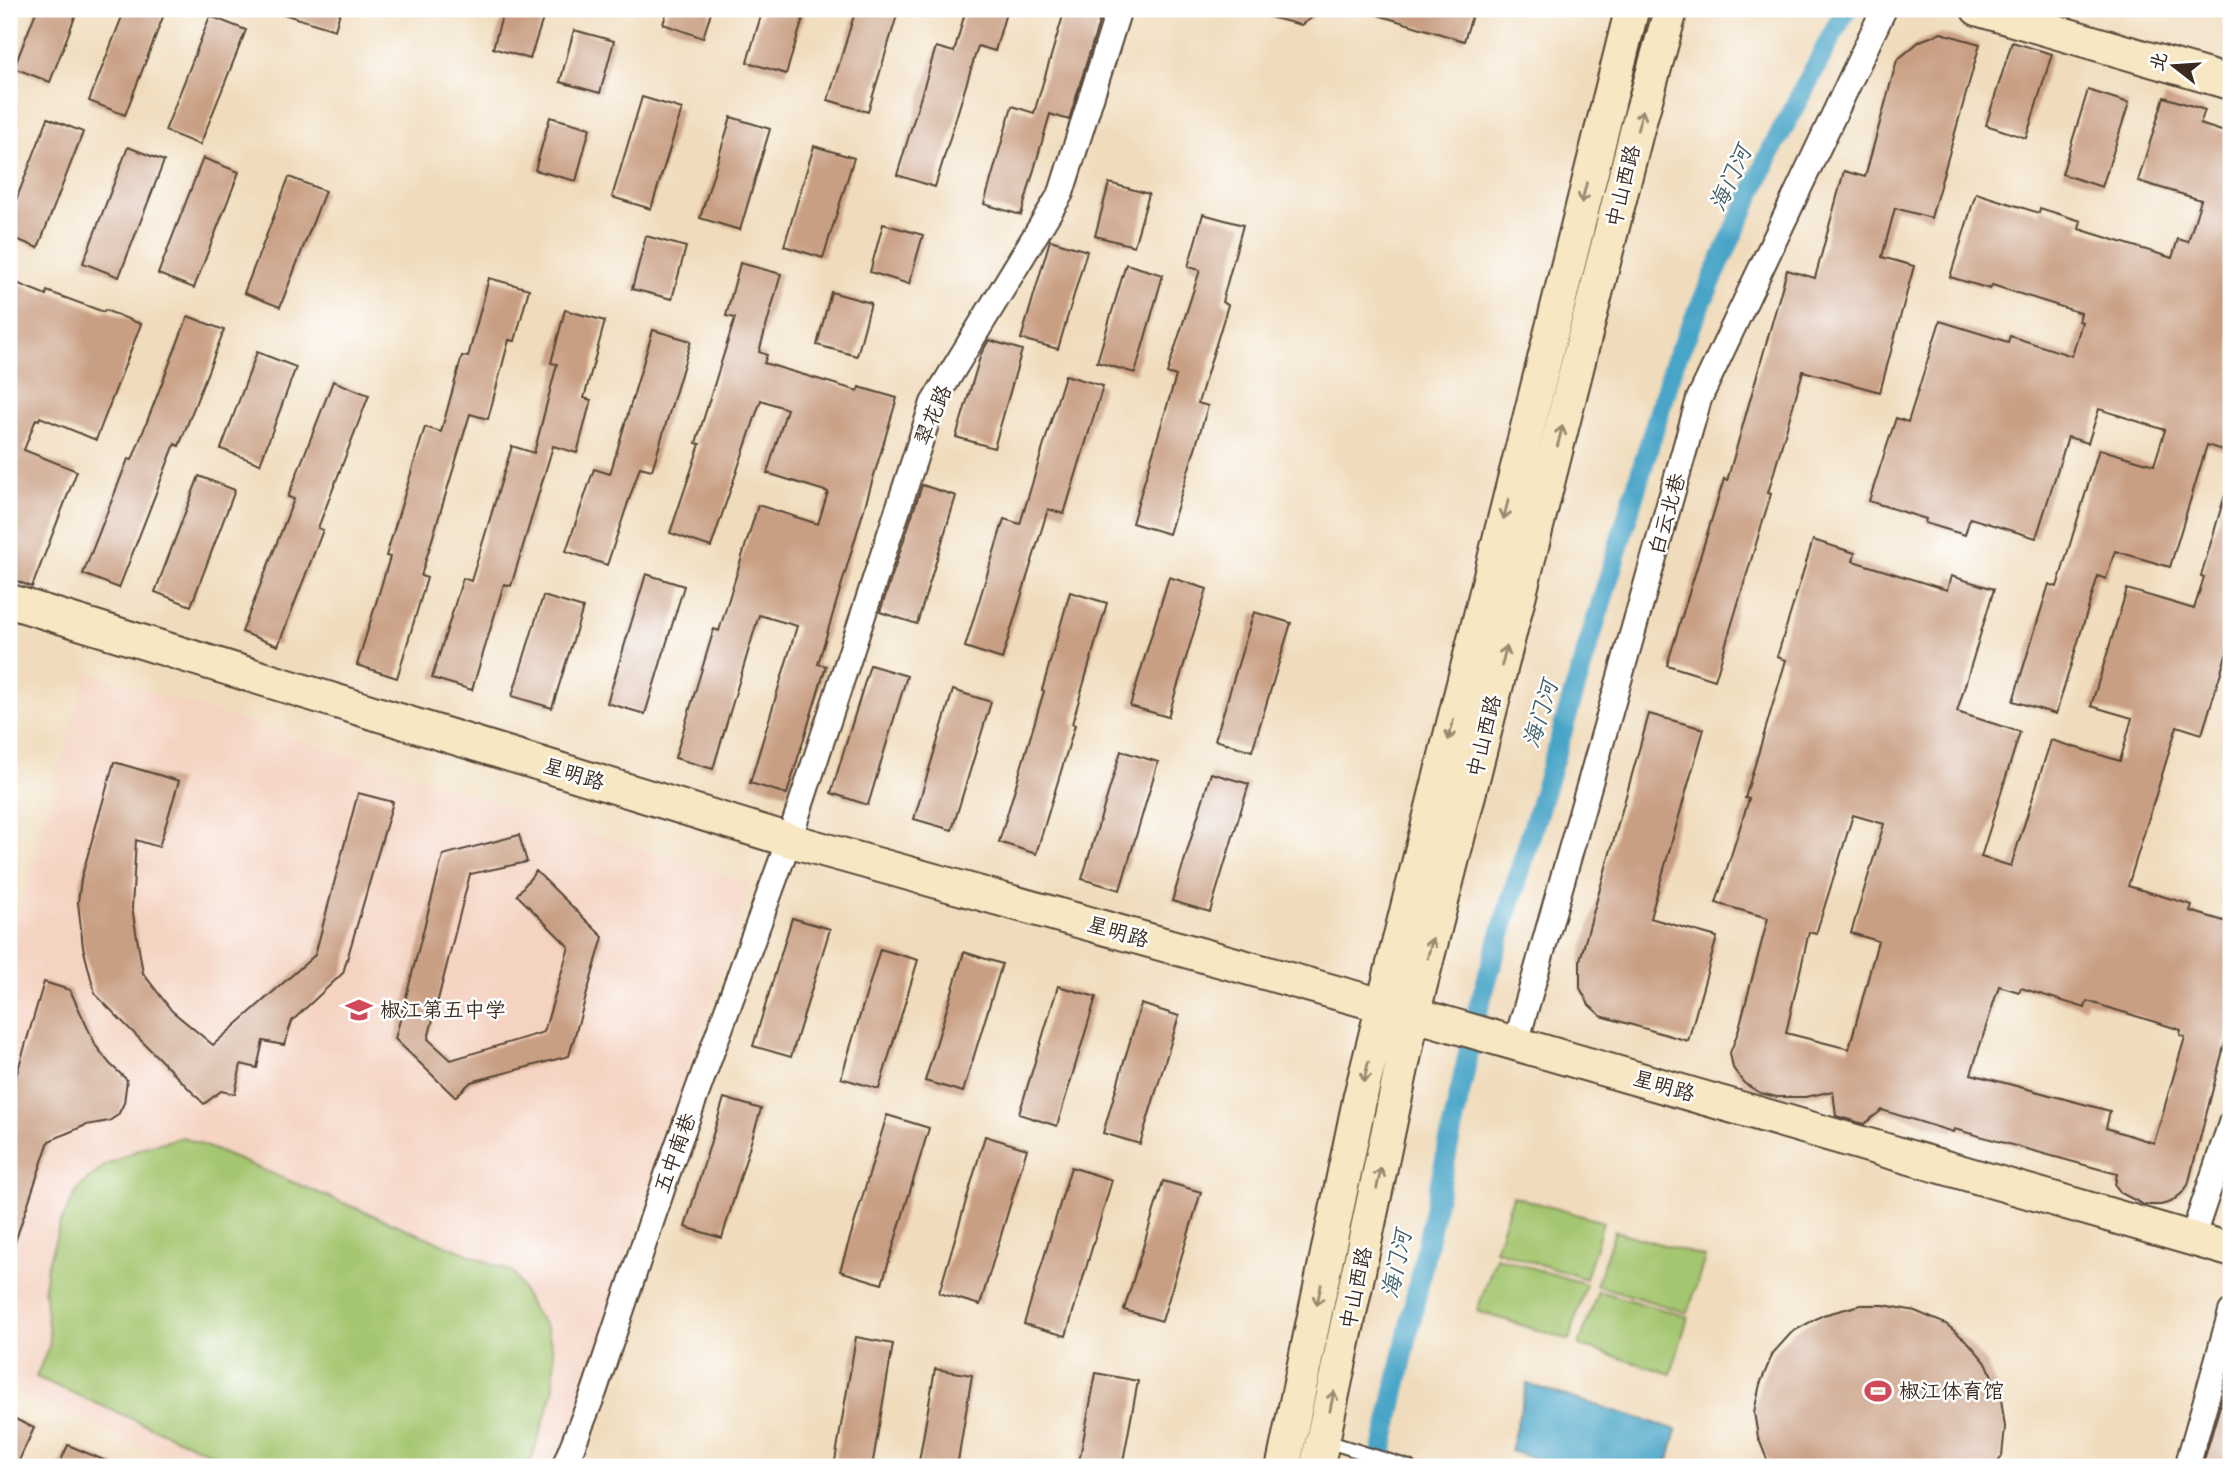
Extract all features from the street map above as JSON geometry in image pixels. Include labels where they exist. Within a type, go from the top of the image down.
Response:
[{"type":"main road","name":"中山西路","points":[[1331,1452],[1408,1013],[1632,9]]},
{"type":"main road","name":"中山西路","points":[[1283,1467],[1360,1098],[1408,1013],[1671,9]]},
{"type":"main road","points":[[1978,9],[2231,83]]},
{"type":"main road","name":"星明路","points":[[9,601],[789,841],[1516,1043],[2231,1250]]},
{"type":"street","name":"翠花路","points":[[789,841],[933,403],[1061,193],[1119,9]]},
{"type":"street","name":"白云北巷","points":[[1516,1043],[1699,399],[1884,9]]},
{"type":"street","name":"五中南巷","points":[[564,1467],[594,1392],[670,1166],[789,841]]},
{"type":"street","points":[[2192,1238],[2231,1123]]},
{"type":"street","points":[[2188,1467],[2231,1312]]},
{"type":"lane","points":[[1331,1452],[1409,1467]]},
{"type":"shaded area","name":"椒江第五中学","points":[[87,671],[751,884],[632,1237],[588,1388],[554,1467],[188,1467],[9,1388],[9,946]]},
{"type":"green space","points":[[183,1137],[514,1273],[531,1307],[547,1328],[554,1354],[554,1389],[529,1467],[242,1467],[36,1377],[50,1344],[44,1287],[47,1267],[60,1224],[79,1187],[106,1165],[144,1147]]},
{"type":"green space","points":[[1513,1196],[1603,1222],[1586,1279],[1495,1250]]},
{"type":"green space","points":[[1615,1231],[1705,1257],[1688,1313],[1596,1285]]},
{"type":"green space","points":[[1496,1257],[1586,1284],[1569,1340],[1477,1311]]},
{"type":"green space","points":[[1598,1291],[1688,1317],[1671,1374],[1579,1345]]},
{"type":"water","points":[[1527,1384],[1677,1430],[1667,1467],[1564,1467],[1510,1451]]},
{"type":"building","points":[[37,9],[78,9],[50,82],[14,68]]},
{"type":"building","points":[[125,9],[166,9],[125,115],[89,101]]},
{"type":"building","points":[[281,9],[341,9],[335,30],[280,13]]},
{"type":"building","points":[[504,9],[546,9],[530,59],[493,48]]},
{"type":"building","points":[[668,9],[712,9],[703,38],[663,24]]},
{"type":"building","points":[[763,9],[806,9],[786,74],[747,62]]},
{"type":"building","points":[[856,9],[887,9],[898,12],[868,112],[828,100]]},
{"type":"building","points":[[966,9],[1007,9],[995,51],[978,46],[935,187],[897,175],[936,47],[954,52]]},
{"type":"building","points":[[1065,9],[1103,9],[1069,120],[1050,114],[1021,215],[984,204],[1012,106],[1034,113]]},
{"type":"building","points":[[1259,9],[1325,9],[1301,25],[1258,14]]},
{"type":"building","points":[[1371,9],[1474,9],[1464,41],[1371,13]]},
{"type":"building","points":[[210,16],[246,30],[200,145],[165,131]]},
{"type":"building","points":[[574,30],[614,41],[600,93],[560,82]]},
{"type":"building","points":[[1941,33],[1980,44],[1931,218],[1895,208],[1882,257],[1914,266],[1880,392],[1803,371],[1768,493],[1771,494],[1715,680],[1667,665],[1724,479],[1727,481],[1787,270],[1815,278],[1844,171],[1865,177],[1897,60],[1920,41]]},
{"type":"building","points":[[2012,42],[2052,54],[2026,138],[1986,125]]},
{"type":"building","points":[[2088,90],[2129,103],[2102,187],[2062,174]]},
{"type":"building","points":[[642,97],[682,109],[651,209],[612,197]]},
{"type":"building","points":[[2164,97],[2205,110],[2200,124],[2231,134],[2231,453],[2207,445],[2170,567],[2115,551],[2106,579],[2098,576],[2056,714],[2013,701],[2049,584],[2057,587],[2099,449],[2154,465],[2165,430],[2099,409],[2088,443],[2068,437],[2036,538],[1970,518],[1965,535],[1869,501],[1896,418],[1908,422],[1940,321],[2008,342],[2010,336],[2072,356],[2082,322],[2079,321],[2081,313],[1992,285],[1990,289],[1950,277],[1976,193],[2039,213],[2040,208],[2081,221],[2079,229],[2172,258],[2178,239],[2188,242],[2201,200],[2138,181]]},
{"type":"building","points":[[550,117],[590,128],[576,181],[535,170]]},
{"type":"building","points":[[731,117],[770,129],[740,230],[700,218]]},
{"type":"building","points":[[48,118],[83,132],[38,248],[9,236],[9,218]]},
{"type":"building","points":[[814,146],[854,158],[823,258],[784,246]]},
{"type":"building","points":[[128,147],[164,161],[119,277],[83,263]]},
{"type":"building","points":[[203,158],[239,172],[194,288],[158,274]]},
{"type":"building","points":[[289,177],[325,191],[280,307],[244,293]]},
{"type":"building","points":[[1109,183],[1149,194],[1134,246],[1095,236]]},
{"type":"building","points":[[1203,214],[1243,225],[1222,302],[1228,305],[1198,403],[1208,406],[1169,534],[1132,523],[1176,376],[1167,373],[1200,270],[1188,267]]},
{"type":"building","points":[[883,224],[923,235],[909,284],[870,272]]},
{"type":"building","points":[[646,236],[686,247],[672,299],[632,289]]},
{"type":"building","points":[[1050,240],[1087,251],[1058,349],[1021,339]]},
{"type":"building","points":[[740,263],[781,274],[759,352],[767,355],[764,363],[858,391],[859,387],[897,398],[818,664],[826,666],[787,794],[750,783],[797,626],[759,615],[713,769],[675,758],[714,629],[719,631],[758,505],[818,524],[828,492],[767,473],[787,409],[761,400],[711,547],[670,533],[700,444],[696,443],[735,318],[726,316]]},
{"type":"building","points":[[1126,264],[1163,275],[1135,373],[1097,362]]},
{"type":"building","points":[[489,278],[529,289],[515,341],[509,340],[488,419],[470,414],[421,576],[427,578],[397,678],[357,665],[425,427],[441,432],[462,356],[468,357]]},
{"type":"building","points":[[9,280],[46,295],[47,291],[141,324],[96,440],[40,417],[39,420],[36,419],[24,450],[77,471],[32,587],[9,578]]},
{"type":"building","points":[[831,292],[871,303],[857,356],[817,345]]},
{"type":"building","points":[[565,310],[605,321],[584,398],[591,400],[577,453],[553,446],[511,586],[504,584],[472,690],[432,678],[463,578],[471,581],[512,446],[534,453],[557,364],[551,363]]},
{"type":"building","points":[[188,316],[224,330],[179,446],[175,444],[119,588],[83,574],[128,459],[132,460]]},
{"type":"building","points":[[653,330],[691,341],[652,470],[640,467],[607,565],[566,551],[594,469],[610,474]]},
{"type":"building","points":[[989,340],[1022,350],[994,448],[956,437],[981,354]]},
{"type":"building","points":[[257,352],[296,367],[260,464],[221,449]]},
{"type":"building","points":[[1065,375],[1103,386],[1064,514],[1048,509],[1002,659],[965,647],[1004,519],[1020,524]]},
{"type":"building","points":[[333,381],[369,395],[318,528],[323,530],[278,646],[242,632],[294,499],[288,497]]},
{"type":"building","points":[[199,476],[235,490],[191,606],[155,592]]},
{"type":"building","points":[[922,485],[956,496],[917,624],[880,612]]},
{"type":"building","points":[[2227,488],[2231,489],[2231,639],[2202,734],[2177,726],[2128,886],[2192,905],[2190,911],[2231,923],[2231,1019],[2188,1185],[2182,1193],[2171,1202],[2144,1205],[2121,1193],[2115,1185],[2117,1174],[1954,1129],[1953,1132],[1882,1110],[1864,1124],[1836,1116],[1833,1091],[1806,1097],[1777,1097],[1760,1093],[1744,1083],[1733,1068],[1730,1053],[1768,918],[1716,903],[1749,799],[1745,798],[1786,660],[1777,657],[1813,540],[1855,553],[1853,561],[1947,590],[1951,576],[1994,589],[1957,712],[2020,732],[1981,857],[2011,866],[2051,740],[2120,761],[2132,718],[2091,706],[2127,589],[2194,609],[2204,577],[2201,576]],"holes":[[[1853,815],[1884,824],[1851,933],[1878,941],[1849,1049],[1786,1033],[1809,932],[1816,934]],[[1999,986],[2019,992],[2021,988],[2085,1008],[2087,1001],[2181,1030],[2180,1035],[2185,1037],[2154,1143],[2106,1128],[2110,1111],[1971,1074]]]},
{"type":"building","points":[[646,574],[684,586],[645,714],[607,703]]},
{"type":"building","points":[[1169,577],[1207,589],[1168,717],[1130,706]]},
{"type":"building","points":[[1070,592],[1107,603],[1072,724],[1075,725],[1036,854],[999,842]]},
{"type":"building","points":[[543,596],[583,608],[552,708],[512,696]]},
{"type":"building","points":[[1254,612],[1291,623],[1252,751],[1215,740]]},
{"type":"building","points":[[870,665],[907,676],[868,805],[831,793]]},
{"type":"building","points":[[953,690],[991,702],[952,830],[914,819]]},
{"type":"building","points":[[1649,714],[1704,729],[1650,918],[1717,937],[1688,1041],[1601,1016],[1589,1005],[1580,988],[1580,960]]},
{"type":"building","points":[[1121,751],[1158,762],[1120,890],[1082,879]]},
{"type":"building","points":[[114,762],[179,781],[159,847],[136,840],[132,908],[143,973],[172,1011],[213,1045],[315,955],[358,793],[393,802],[343,973],[292,1021],[284,1045],[263,1041],[257,1068],[241,1064],[235,1094],[221,1091],[204,1104],[95,994],[83,947],[78,902],[81,879]]},
{"type":"building","points":[[1211,773],[1249,784],[1210,912],[1172,901]]},
{"type":"building","points":[[519,835],[527,862],[470,874],[428,1039],[451,1060],[544,1032],[569,947],[517,895],[536,871],[603,937],[569,1056],[471,1082],[455,1097],[395,1039],[443,855]]},
{"type":"building","points":[[792,918],[830,929],[791,1057],[753,1046]]},
{"type":"building","points":[[880,949],[918,960],[879,1089],[841,1078]]},
{"type":"building","points":[[964,952],[1002,964],[963,1092],[925,1081]]},
{"type":"building","points":[[44,982],[70,990],[96,1046],[127,1080],[124,1103],[118,1115],[109,1121],[86,1125],[49,1141],[12,1251],[9,1251],[9,1100]]},
{"type":"building","points":[[1058,986],[1096,997],[1057,1126],[1019,1114]]},
{"type":"building","points":[[1141,1004],[1179,1016],[1140,1144],[1103,1133]]},
{"type":"building","points":[[724,1098],[761,1109],[722,1238],[685,1227]]},
{"type":"building","points":[[887,1115],[929,1128],[882,1284],[840,1271]]},
{"type":"building","points":[[985,1136],[1027,1149],[980,1305],[939,1293]]},
{"type":"building","points":[[1071,1167],[1112,1180],[1066,1336],[1024,1324]]},
{"type":"building","points":[[1163,1181],[1201,1192],[1162,1321],[1124,1310]]},
{"type":"building","name":"椒江体育馆","points":[[1861,1305],[1884,1305],[1915,1311],[1946,1324],[1969,1343],[1987,1364],[2001,1399],[2005,1427],[2002,1456],[1995,1467],[1770,1467],[1758,1437],[1754,1412],[1760,1384],[1773,1353],[1792,1332],[1823,1315]]},
{"type":"building","points":[[856,1337],[893,1344],[872,1467],[834,1467]]},
{"type":"building","points":[[935,1369],[972,1375],[957,1467],[918,1467]]},
{"type":"building","points":[[1096,1373],[1138,1381],[1122,1467],[1078,1467]]},
{"type":"building","points":[[2229,1375],[2231,1467],[2202,1467]]},
{"type":"building","points":[[9,1416],[34,1428],[16,1467],[9,1467]]},
{"type":"building","points":[[68,1445],[120,1467],[58,1467]]},
{"type":"waterway","name":"海门河","points":[[1379,1467],[1478,1009],[1674,363],[1771,151],[1846,9]]},
{"type":"place","name":"椒江第五中学","points":[[359,1010]]},
{"type":"place","name":"椒江体育馆","points":[[1878,1391]]}]
